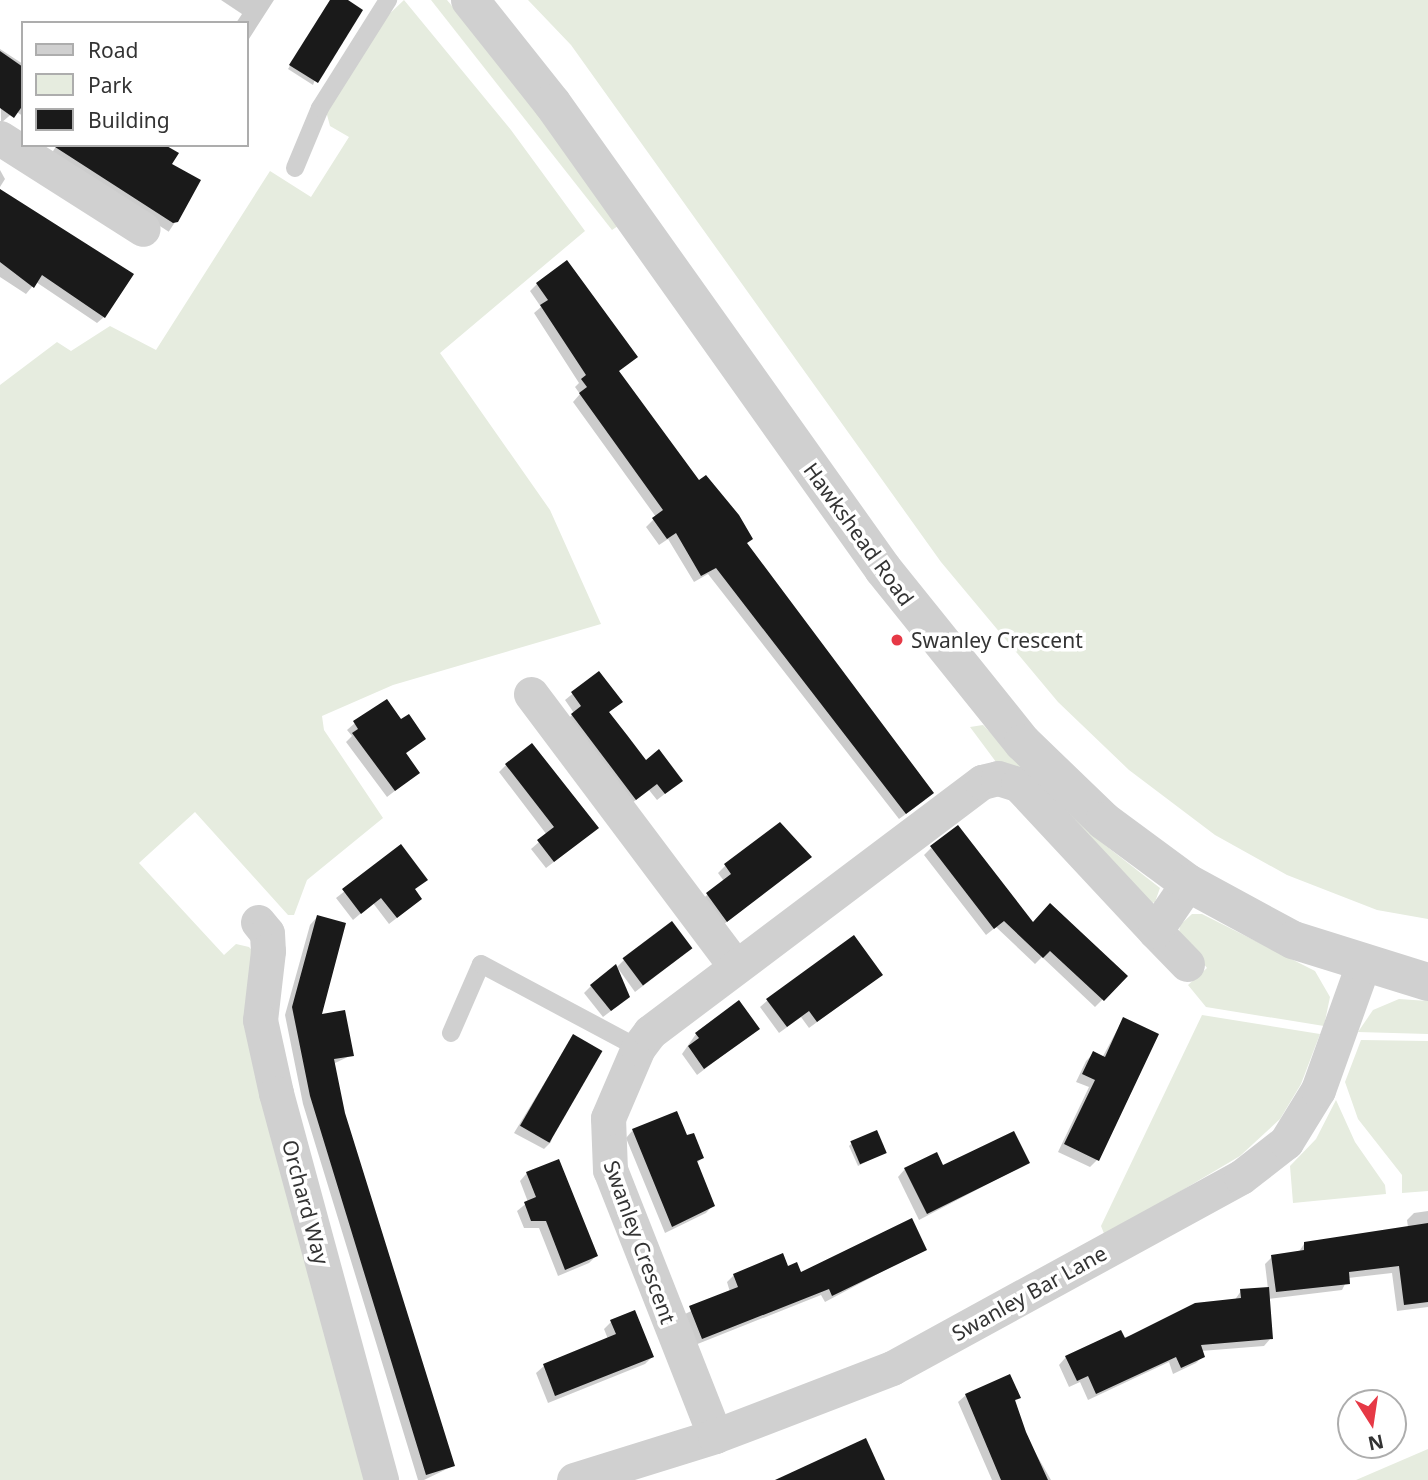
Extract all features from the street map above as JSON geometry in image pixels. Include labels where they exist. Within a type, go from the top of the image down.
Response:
[{"type":"street","name":"Hawkshead Road","points":[[470,0],[552,103],[945,650],[1023,743],[1104,821],[1188,883],[1293,940],[1363,964],[1428,982]]},
{"type":"street","points":[[0,138],[143,229]]},
{"type":"street","points":[[531,694],[736,967]]},
{"type":"street","name":"Swanley Crescent","points":[[715,1436],[610,1170],[608,1118],[638,1048],[650,1032],[982,782],[998,778],[1018,784],[1187,964]]},
{"type":"street","points":[[1154,931],[1188,883]]},
{"type":"street","name":"Orchard Way","points":[[258,922],[267,933],[268,951],[260,1020],[276,1093],[381,1480]]},
{"type":"street","name":"Swanley Bar Lane","points":[[574,1480],[715,1436],[892,1368],[1241,1177],[1286,1142],[1318,1090],[1363,964]]},
{"type":"lane","points":[[295,168],[320,108],[388,0]]},
{"type":"lane","points":[[451,1033],[481,964],[638,1048]]},
{"type":"green space","points":[[404,0],[511,130],[585,231],[440,353],[550,510],[601,624],[393,685],[322,716],[324,730],[383,818],[307,880],[294,915],[288,915],[195,812],[139,863],[224,955],[236,944],[249,947],[254,953],[369,1480],[0,1480],[0,385],[57,342],[71,351],[110,326],[156,350],[270,171],[311,197],[349,137],[330,126],[326,111],[383,20]]},
{"type":"green space","points":[[431,0],[447,0],[528,98],[618,226],[612,230]]},
{"type":"green space","points":[[528,0],[1428,0],[1428,919],[1377,910],[1287,875],[1215,835],[1129,770],[1058,702],[941,562],[571,45]]},
{"type":"green space","points":[[983,725],[1101,842],[1160,888],[1155,902],[1149,904],[999,766],[970,727]]},
{"type":"green space","points":[[1192,914],[1202,914],[1315,971],[1330,997],[1324,1026],[1206,1007],[1188,985],[1207,968],[1179,933],[1180,925]]},
{"type":"green space","points":[[1399,999],[1428,1001],[1428,1034],[1358,1032],[1373,1010]]},
{"type":"green space","points":[[1202,1015],[1320,1034],[1301,1084],[1280,1119],[1240,1156],[1105,1236],[1101,1226]]},
{"type":"green space","points":[[1361,1040],[1428,1041],[1428,1191],[1402,1193],[1402,1175],[1358,1119],[1345,1082]]},
{"type":"green space","points":[[1336,1100],[1355,1142],[1385,1185],[1386,1194],[1293,1203],[1290,1166],[1316,1139]]},
{"type":"green space","points":[[1428,1449],[1428,1480],[1356,1480],[1407,1459]]},
{"type":"building","points":[[330,0],[348,0],[363,10],[318,83],[289,65]]},
{"type":"building","points":[[0,51],[21,66],[21,108],[14,118],[0,108]]},
{"type":"building","points":[[55,147],[168,147],[179,153],[172,164],[201,180],[178,222],[173,223]]},
{"type":"building","points":[[0,189],[134,274],[105,318],[42,275],[34,288],[0,262]]},
{"type":"building","points":[[567,260],[638,357],[619,371],[699,480],[706,475],[739,515],[753,539],[747,543],[934,793],[906,814],[716,568],[701,576],[676,533],[667,539],[652,518],[663,510],[579,393],[587,387],[581,379],[586,375],[540,305],[548,300],[536,283]]},
{"type":"building","points":[[599,671],[623,702],[609,712],[646,760],[659,749],[683,781],[665,794],[657,784],[636,800],[571,714],[581,706],[571,692]]},
{"type":"building","points":[[387,699],[401,719],[409,714],[426,739],[406,753],[420,773],[395,791],[352,733],[358,729],[353,721]]},
{"type":"building","points":[[532,743],[599,828],[554,862],[537,840],[554,827],[505,764]]},
{"type":"building","points":[[780,822],[812,857],[727,922],[706,893],[731,874],[724,864]]},
{"type":"building","points":[[958,825],[1033,922],[1050,903],[1128,976],[1104,1001],[1050,951],[1043,958],[1004,921],[994,929],[930,846]]},
{"type":"building","points":[[401,844],[428,880],[415,889],[422,899],[397,918],[381,898],[361,914],[342,889]]},
{"type":"building","points":[[317,915],[346,923],[322,1014],[345,1010],[354,1056],[334,1059],[345,1113],[455,1466],[426,1475],[310,1096],[292,1007]]},
{"type":"building","points":[[672,921],[692,948],[643,985],[622,958]]},
{"type":"building","points":[[854,935],[883,975],[817,1022],[809,1011],[787,1027],[766,999]]},
{"type":"building","points":[[616,964],[630,997],[611,1011],[590,985]]},
{"type":"building","points":[[739,1000],[760,1029],[704,1069],[688,1046],[699,1038],[695,1033]]},
{"type":"building","points":[[1123,1017],[1159,1034],[1099,1161],[1064,1144],[1095,1080],[1082,1074],[1093,1051],[1105,1057]]},
{"type":"building","points":[[573,1034],[602,1051],[549,1143],[520,1126]]},
{"type":"building","points":[[677,1111],[687,1135],[694,1133],[704,1158],[697,1161],[715,1206],[672,1227],[632,1129]]},
{"type":"building","points":[[877,1130],[887,1153],[860,1164],[850,1141]]},
{"type":"building","points":[[1014,1131],[1030,1163],[927,1214],[904,1168],[937,1152],[943,1165]]},
{"type":"building","points":[[559,1159],[598,1256],[565,1270],[546,1221],[531,1221],[524,1202],[536,1197],[526,1172]]},
{"type":"building","points":[[912,1218],[927,1250],[832,1296],[829,1289],[702,1339],[689,1306],[738,1287],[733,1274],[783,1253],[788,1266],[797,1262],[801,1272]]},
{"type":"building","points":[[1428,1223],[1428,1302],[1404,1305],[1399,1266],[1349,1272],[1350,1284],[1276,1292],[1271,1255],[1304,1250],[1304,1242]]},
{"type":"building","points":[[1269,1287],[1273,1339],[1201,1345],[1205,1357],[1181,1368],[1176,1357],[1096,1394],[1088,1376],[1077,1381],[1065,1356],[1121,1330],[1125,1338],[1195,1303],[1241,1298],[1240,1289]]},
{"type":"building","points":[[635,1310],[654,1357],[555,1396],[543,1364],[616,1334],[610,1320]]},
{"type":"building","points":[[1010,1374],[1021,1398],[1015,1400],[1026,1432],[1048,1480],[1001,1480],[965,1394]]},
{"type":"building","points":[[866,1438],[885,1480],[775,1480]]},
{"type":"place","name":"Swanley Crescent","points":[[897,640]]}]
